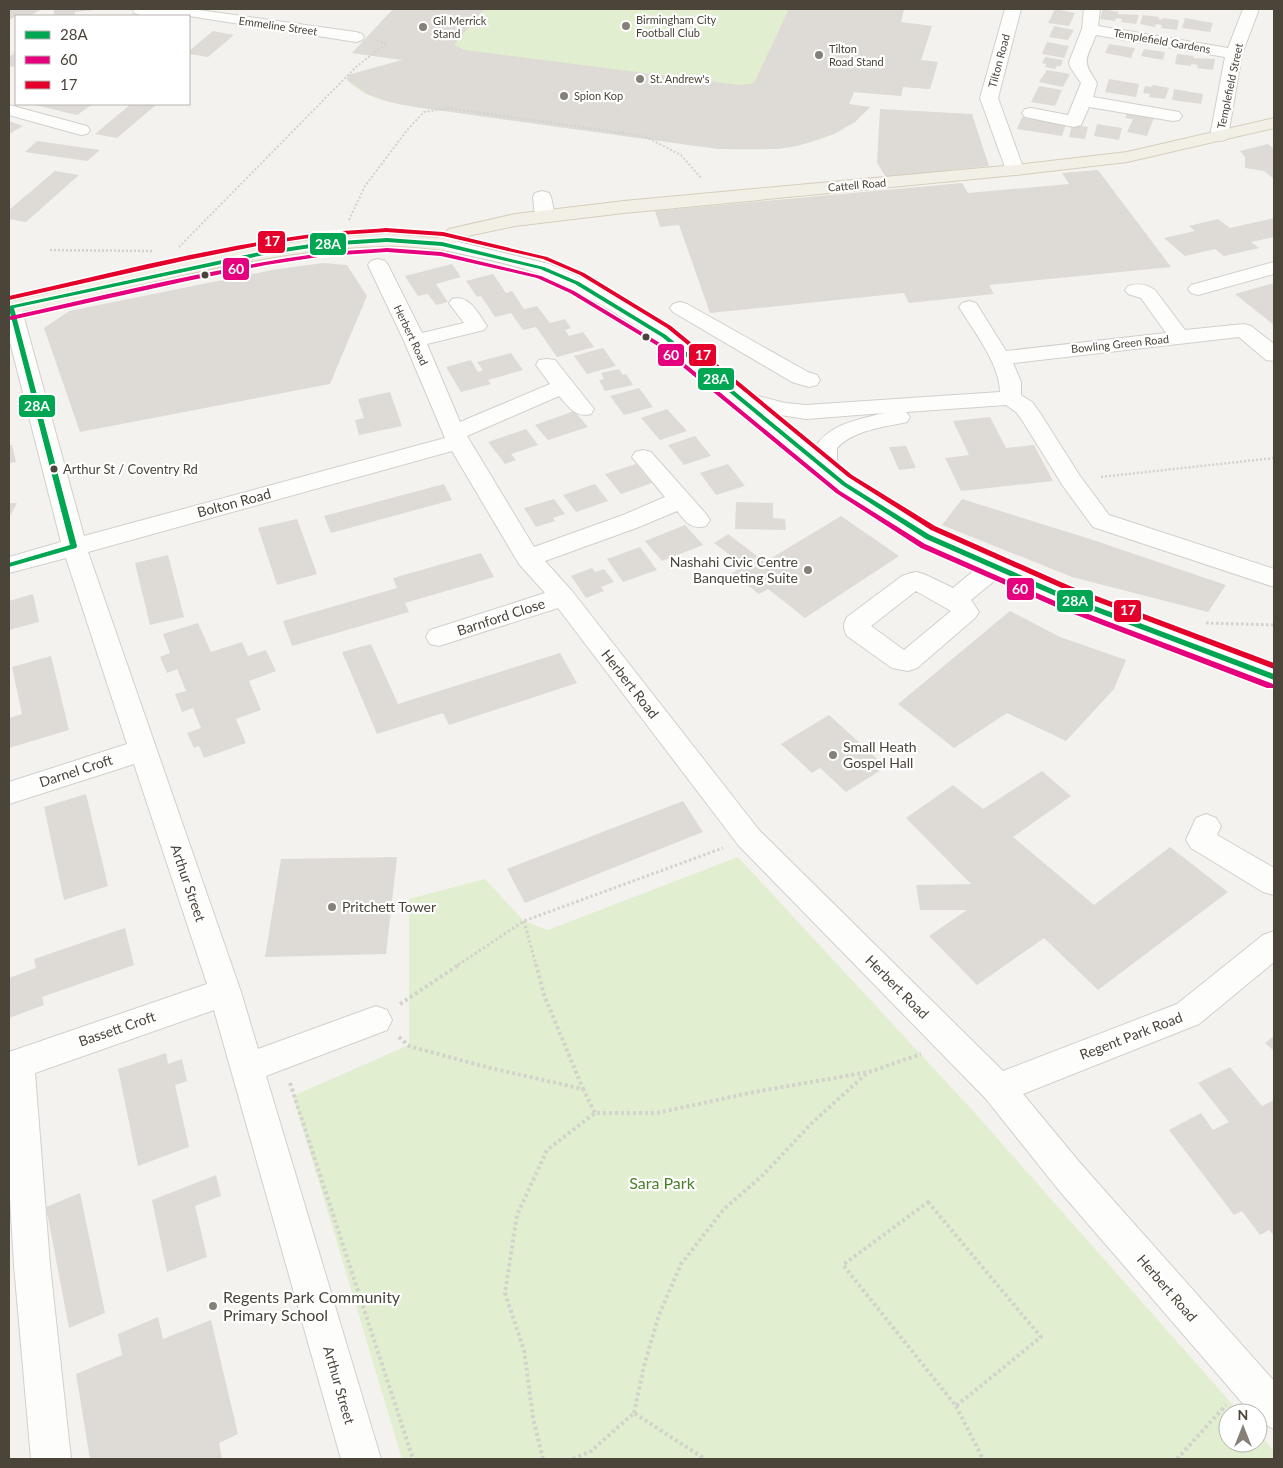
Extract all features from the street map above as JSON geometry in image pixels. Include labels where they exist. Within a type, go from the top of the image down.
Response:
[{"type":"main road","name":"Cattell Road","points":[[442,244],[456,233],[472,228],[545,216],[1015,170],[1127,157],[1274,122]]},
{"type":"main road","points":[[10,308],[185,269],[264,253],[324,244],[387,240],[442,244]]},
{"type":"street","name":"Tilton Road","points":[[1013,9],[989,98],[1015,170]]},
{"type":"street","points":[[1031,113],[1075,121],[1089,82],[1078,67],[1077,62],[1090,29],[1092,9]]},
{"type":"street","name":"Templefield Street","points":[[1219,136],[1234,54],[1251,9]]},
{"type":"street","name":"Emmeline Street","points":[[139,12],[168,10],[356,37]]},
{"type":"street","name":"Templefield Gardens","points":[[1090,29],[1234,54]]},
{"type":"street","points":[[1083,101],[1173,116]]},
{"type":"street","points":[[9,110],[81,130]]},
{"type":"street","points":[[542,197],[545,216]]},
{"type":"street","points":[[442,244],[542,268],[577,283],[637,318],[664,336],[844,484],[928,537],[1064,597],[1274,678]]},
{"type":"street","name":"Herbert Road","points":[[378,265],[415,341],[457,437],[528,558],[563,597],[749,838],[998,1088],[1069,1176],[1274,1410]]},
{"type":"street","points":[[1198,289],[1274,268]]},
{"type":"street","points":[[1136,290],[1148,294],[1180,338]]},
{"type":"street","points":[[415,341],[477,326],[460,304]]},
{"type":"street","name":"Arthur Street","points":[[10,308],[74,546],[225,992],[361,1459]]},
{"type":"street","points":[[680,308],[774,363],[809,380]]},
{"type":"street","points":[[970,308],[1010,377],[1012,390],[1010,398]]},
{"type":"street","name":"Bowling Green Road","points":[[1000,358],[1244,330],[1274,355]]},
{"type":"street","points":[[547,365],[562,386],[583,408]]},
{"type":"street","points":[[457,437],[562,386]]},
{"type":"street","points":[[741,398],[785,410],[806,412],[1010,398],[1024,407],[1092,512],[1101,521],[1107,525],[1274,578]]},
{"type":"street","points":[[826,470],[825,453],[827,445],[838,436],[936,407],[980,399]]},
{"type":"street","name":"Bolton Road","points":[[9,565],[457,437]]},
{"type":"street","points":[[642,457],[698,520]]},
{"type":"street","points":[[528,558],[630,521],[680,500]]},
{"type":"street","points":[[954,600],[995,567]]},
{"type":"street","name":"Barnford Close","points":[[439,637],[563,597]]},
{"type":"street","name":"Darnel Croft","points":[[9,793],[142,750]]},
{"type":"street","points":[[1206,826],[1201,840],[1274,883]]},
{"type":"street","name":"Regent Park Road","points":[[998,1088],[1188,1014],[1274,944]]},
{"type":"street","name":"Bassett Croft","points":[[13,1066],[225,992]]},
{"type":"street","points":[[248,1068],[376,1020]]},
{"type":"street","points":[[13,1066],[51,1459]]},
{"type":"path","points":[[174,252],[358,66],[387,43],[356,37]]},
{"type":"path","points":[[346,227],[365,186],[408,129],[424,112],[436,109],[448,108],[636,135],[660,143],[681,155]]},
{"type":"path","points":[[50,250],[159,251]]},
{"type":"path","points":[[1072,481],[1274,458]]},
{"type":"path","points":[[583,1089],[486,1067],[409,1046],[376,1020],[524,921],[749,838]]},
{"type":"path","points":[[524,921],[544,995],[583,1089],[596,1113]]},
{"type":"path","points":[[543,1459],[533,1418],[524,1350],[505,1293],[517,1215],[547,1150],[596,1113],[657,1113],[754,1092],[869,1072],[952,1043]]},
{"type":"path","points":[[281,1056],[413,1459]]},
{"type":"path","points":[[573,1459],[591,1451],[634,1413],[644,1366],[659,1315],[681,1264],[724,1209],[762,1176],[812,1123],[869,1072]]},
{"type":"path","points":[[956,1406],[1041,1337],[928,1202],[843,1264],[956,1406],[983,1459]]},
{"type":"path","points":[[1177,1459],[1248,1380]]},
{"type":"path","points":[[634,1413],[705,1459]]},
{"type":"green space","name":"St. Andrew's","points":[[393,9],[904,9],[901,22],[932,26],[921,60],[938,62],[930,89],[903,87],[901,96],[854,92],[849,104],[870,107],[851,124],[817,141],[761,149],[724,149],[415,107],[370,95],[361,91],[347,80],[348,75],[401,60],[352,53]]},
{"type":"green space","name":"Sara Park","points":[[738,857],[974,1112],[1231,1403],[1218,1403],[1218,1453],[1268,1453],[1268,1444],[1274,1451],[1274,1459],[402,1459],[293,1096],[409,1045],[409,899],[485,879],[524,921],[548,930]]},
{"type":"building","points":[[9,9],[42,9],[31,15],[15,15],[9,20]]},
{"type":"building","points":[[54,9],[93,9],[75,12],[75,15],[54,15]]},
{"type":"building","name":"St. Andrew's","points":[[393,9],[484,9],[454,45],[465,50],[739,85],[751,84],[755,81],[789,9],[904,9],[901,22],[932,26],[921,60],[938,62],[930,89],[903,87],[901,96],[854,92],[849,104],[870,107],[855,122],[834,134],[797,146],[778,149],[718,149],[415,107],[389,102],[367,94],[347,80],[348,75],[403,60],[352,53]]},
{"type":"building","points":[[1055,9],[1075,13],[1069,26],[1048,23]]},
{"type":"building","points":[[1103,9],[1119,12],[1118,14],[1139,15],[1136,24],[1121,22],[1122,19],[1116,18],[1115,21],[1100,19]]},
{"type":"building","points":[[1143,15],[1159,17],[1158,19],[1162,20],[1162,18],[1179,20],[1177,30],[1161,28],[1162,25],[1156,24],[1155,27],[1140,24]]},
{"type":"building","points":[[1185,18],[1213,23],[1210,32],[1182,28]]},
{"type":"building","points":[[1054,26],[1074,30],[1068,40],[1049,37]]},
{"type":"building","points":[[213,31],[234,35],[208,57],[190,54],[190,50]]},
{"type":"building","points":[[1047,42],[1069,46],[1064,58],[1042,54]]},
{"type":"building","points":[[1109,44],[1135,48],[1131,58],[1105,53]]},
{"type":"building","points":[[1144,49],[1165,52],[1163,60],[1141,56]]},
{"type":"building","points":[[15,53],[15,66],[13,67],[9,66],[9,56]]},
{"type":"building","points":[[1177,54],[1194,56],[1193,58],[1215,59],[1213,70],[1197,68],[1198,65],[1175,64]]},
{"type":"building","points":[[1045,57],[1063,60],[1061,66],[1057,66],[1055,69],[1045,67],[1046,64],[1042,63]]},
{"type":"building","points":[[1047,70],[1070,74],[1063,87],[1039,82]]},
{"type":"building","points":[[1109,79],[1139,84],[1136,97],[1105,92]]},
{"type":"building","points":[[1153,85],[1169,88],[1165,99],[1149,97],[1150,94],[1143,93],[1145,86],[1152,87]]},
{"type":"building","points":[[1039,86],[1062,90],[1055,106],[1031,102]]},
{"type":"building","points":[[1174,89],[1203,94],[1201,104],[1172,100]]},
{"type":"building","points":[[35,105],[92,105],[77,115]]},
{"type":"building","points":[[130,105],[156,105],[117,138],[95,134]]},
{"type":"building","points":[[880,109],[972,114],[989,166],[886,177],[877,163]]},
{"type":"building","points":[[1127,113],[1154,118],[1147,136],[1127,132],[1133,119],[1125,118]]},
{"type":"building","points":[[1022,117],[1066,124],[1062,136],[1017,129]]},
{"type":"building","points":[[9,121],[23,126],[9,134]]},
{"type":"building","points":[[1097,124],[1122,128],[1119,140],[1094,136]]},
{"type":"building","points":[[1072,125],[1088,127],[1085,139],[1069,137]]},
{"type":"building","points":[[37,141],[100,150],[87,161],[25,152]]},
{"type":"building","points":[[1268,144],[1274,149],[1274,179],[1264,171],[1245,168],[1245,157],[1240,151]]},
{"type":"building","points":[[1098,170],[1171,267],[989,285],[994,294],[909,303],[904,293],[710,313],[679,225],[660,227],[655,211],[962,183],[968,193],[1069,184],[1062,173]]},
{"type":"building","points":[[55,171],[79,175],[26,222],[9,219],[9,210]]},
{"type":"building","points":[[1274,218],[1274,237],[1251,242],[1259,248],[1224,256],[1215,249],[1185,256],[1164,238],[1195,231],[1189,226],[1218,219],[1230,228]]},
{"type":"building","points":[[323,263],[347,265],[367,296],[330,384],[80,432],[44,328],[69,311],[272,270]]},
{"type":"building","points":[[452,264],[461,277],[436,284],[448,302],[436,305],[428,294],[418,296],[405,276]]},
{"type":"building","points":[[493,274],[506,293],[512,291],[524,309],[537,306],[550,323],[565,319],[571,328],[565,330],[569,336],[583,332],[594,347],[557,357],[536,327],[523,330],[511,313],[495,317],[481,296],[477,297],[466,281]]},
{"type":"building","points":[[1274,283],[1274,325],[1235,294]]},
{"type":"building","points":[[603,348],[616,366],[587,374],[574,356]]},
{"type":"building","points":[[511,353],[523,370],[488,380],[491,384],[461,392],[446,367],[471,360],[478,372],[483,370],[477,362]]},
{"type":"building","points":[[619,369],[623,375],[626,374],[633,385],[605,391],[599,380],[604,379],[601,373]]},
{"type":"building","points":[[639,388],[653,407],[624,415],[610,396]]},
{"type":"building","points":[[390,392],[402,426],[359,435],[355,420],[364,418],[358,399]]},
{"type":"building","points":[[667,409],[687,431],[660,440],[641,418]]},
{"type":"building","points":[[574,411],[588,427],[548,440],[535,425]]},
{"type":"building","points":[[990,417],[1006,448],[1034,445],[1053,481],[961,491],[945,458],[969,455],[953,421]]},
{"type":"building","points":[[526,429],[538,445],[511,454],[516,460],[505,464],[488,442]]},
{"type":"building","points":[[695,436],[711,456],[684,465],[668,445]]},
{"type":"building","points":[[9,445],[12,445],[16,462],[9,463]]},
{"type":"building","points":[[906,446],[916,468],[899,470],[889,447]]},
{"type":"building","points":[[636,464],[652,483],[621,494],[605,474]]},
{"type":"building","points":[[728,464],[745,486],[716,495],[700,473]]},
{"type":"building","points":[[444,484],[452,500],[331,533],[324,516]]},
{"type":"building","points":[[595,484],[608,501],[576,512],[563,495]]},
{"type":"building","points":[[554,499],[565,514],[553,518],[555,521],[536,527],[524,508]]},
{"type":"building","points":[[962,499],[1090,539],[1226,585],[1208,612],[1072,577],[942,525]]},
{"type":"building","points":[[736,502],[773,503],[773,518],[785,519],[786,530],[735,529]]},
{"type":"building","points":[[9,503],[17,503],[9,518]]},
{"type":"building","name":"Nashahi Civic Centre Banqueting Suite","points":[[841,516],[899,556],[805,618],[768,589],[759,594],[732,573],[744,566],[714,543],[728,534],[765,562]]},
{"type":"building","points":[[297,519],[317,574],[277,585],[258,528]]},
{"type":"building","points":[[685,525],[703,545],[662,561],[645,541]]},
{"type":"building","points":[[640,547],[657,570],[623,582],[607,559]]},
{"type":"building","points":[[481,553],[494,577],[405,603],[409,612],[292,646],[283,621],[397,588],[393,578]]},
{"type":"building","points":[[168,555],[184,617],[150,625],[135,563]]},
{"type":"building","points":[[592,568],[595,572],[604,569],[614,582],[601,587],[604,591],[586,598],[571,576]]},
{"type":"building","points":[[33,594],[39,622],[9,630],[9,601]]},
{"type":"building","points":[[1010,611],[1060,637],[1126,660],[1114,689],[1066,741],[1007,713],[954,748],[898,704]]},
{"type":"building","points":[[198,623],[211,652],[242,642],[248,656],[266,650],[276,671],[249,681],[261,710],[236,719],[246,743],[204,758],[199,746],[194,748],[187,733],[201,728],[193,708],[182,712],[175,694],[186,691],[177,669],[167,673],[160,657],[170,653],[163,634]]},
{"type":"building","points":[[371,644],[398,704],[560,653],[577,683],[449,725],[443,713],[377,734],[342,652]]},
{"type":"building","points":[[51,656],[69,730],[9,748],[9,718],[22,714],[12,667]]},
{"type":"building","name":"Small Heath Gospel Hall","points":[[829,715],[886,767],[846,792],[820,768],[812,773],[781,744]]},
{"type":"building","points":[[1042,771],[1071,796],[1013,837],[1094,905],[1170,847],[1228,892],[1098,990],[1044,938],[977,985],[929,936],[967,910],[920,910],[916,885],[971,884],[906,818],[953,785],[983,809]]},
{"type":"building","points":[[86,794],[108,886],[64,900],[44,807]]},
{"type":"building","points":[[683,801],[703,832],[525,903],[507,869]]},
{"type":"building","name":"Pritchett Tower","points":[[397,857],[386,954],[265,957],[281,859]]},
{"type":"building","points":[[125,928],[134,965],[42,997],[44,1005],[9,1018],[9,978],[36,968],[34,959]]},
{"type":"building","points":[[1274,1036],[1274,1051],[1265,1043]]},
{"type":"building","points":[[166,1053],[168,1064],[182,1059],[187,1081],[175,1085],[189,1147],[138,1166],[118,1069]]},
{"type":"building","points":[[1230,1067],[1262,1106],[1274,1100],[1274,1236],[1269,1230],[1260,1235],[1242,1211],[1234,1215],[1169,1130],[1201,1113],[1213,1130],[1229,1122],[1198,1083]]},
{"type":"building","points":[[216,1175],[221,1196],[195,1206],[207,1257],[167,1272],[152,1200]]},
{"type":"building","points":[[80,1193],[105,1313],[69,1328],[46,1207]]},
{"type":"building","points":[[158,1317],[163,1339],[211,1320],[238,1434],[219,1443],[222,1459],[90,1459],[76,1374],[122,1355],[118,1334]]},
{"type":"transit line","name":"17","points":[[9,298],[183,259],[262,243],[323,234],[386,230],[443,234],[545,258],[582,274],[669,327],[850,476],[933,528],[1068,588],[1274,666]]},
{"type":"transit line","name":"28A","points":[[9,565],[74,546],[11,307],[264,253],[324,244],[387,240],[442,244],[542,268],[577,283],[664,336],[844,484],[928,537],[1064,597],[1274,677]]},
{"type":"transit line","name":"60","points":[[11,318],[187,279],[266,263],[325,254],[387,250],[441,254],[539,277],[572,292],[658,344],[838,492],[923,546],[1060,606],[1270,686]]},
{"type":"place","name":"Birmingham City Football Club","points":[[626,26]]},
{"type":"place","name":"Gil Merrick Stand","points":[[423,27]]},
{"type":"place","name":"Tilton Road Stand","points":[[819,55]]},
{"type":"place","name":"St. Andrew's","points":[[640,79]]},
{"type":"place","name":"Spion Kop","points":[[564,96]]},
{"type":"place","name":"Arthur St / Coventry Rd","points":[[54,469]]},
{"type":"place","name":"Nashahi Civic Centre Banqueting Suite","points":[[808,570]]},
{"type":"place","name":"Small Heath Gospel Hall","points":[[833,755]]},
{"type":"place","name":"Pritchett Tower","points":[[332,907]]},
{"type":"place","name":"Regents Park Community Primary School","points":[[213,1306]]}]
